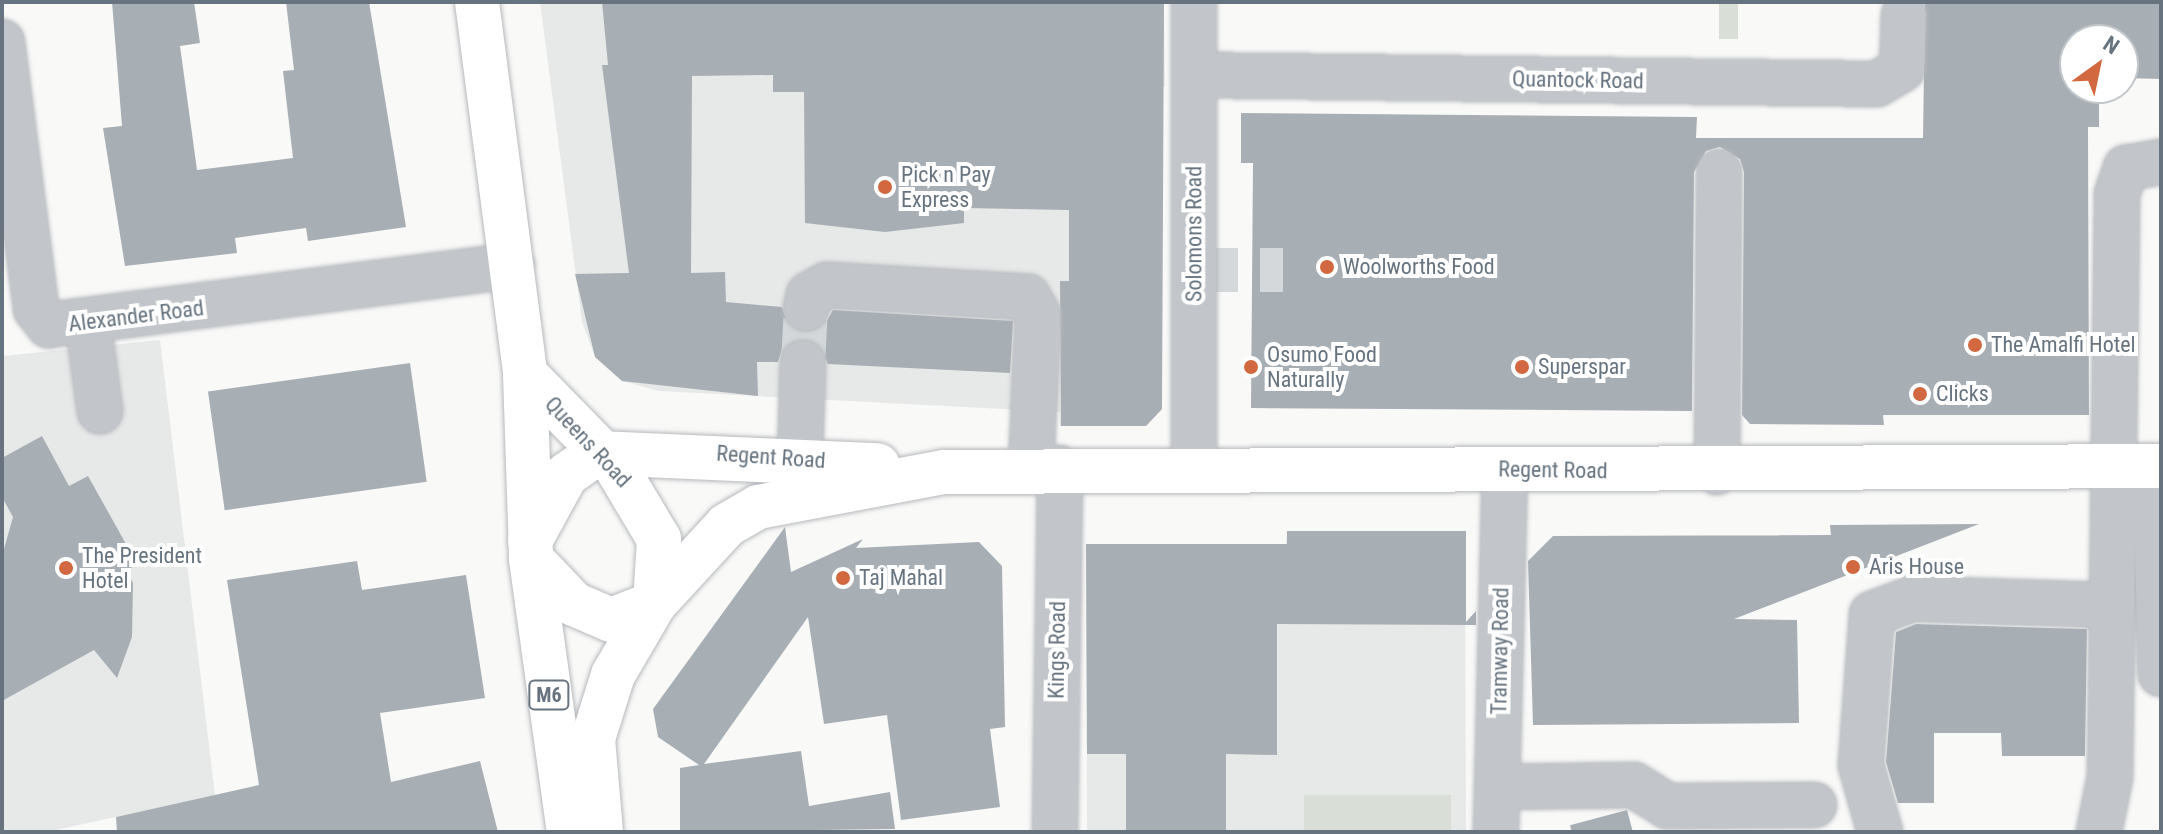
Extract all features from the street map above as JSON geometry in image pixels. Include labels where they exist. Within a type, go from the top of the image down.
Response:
[{"type":"main road","name":"Queens Road","points":[[477,2],[525,374],[531,550],[569,832]]},
{"type":"main road","name":"Queens Road","points":[[525,374],[642,502],[659,539],[655,603],[613,675],[595,731],[601,832]]},
{"type":"main road","name":"Regent Road","points":[[598,453],[800,458],[944,472],[1194,467],[1717,472],[2158,466]]},
{"type":"main road","points":[[598,453],[566,475],[531,550],[574,604],[611,620],[655,603]]},
{"type":"main road","name":"Regent Road","points":[[655,603],[727,525],[758,507],[944,472]]},
{"type":"street","name":"Solomons Road","points":[[1194,2],[1194,467]]},
{"type":"street","name":"Quantock Road","points":[[1194,75],[1877,84],[1902,69],[1904,15]]},
{"type":"street","name":"Alexander Road","points":[[2,42],[36,309],[49,325],[88,323],[512,266]]},
{"type":"street","points":[[2099,832],[2110,777],[2108,605],[2119,177],[2134,164],[2161,162]]},
{"type":"street","points":[[1717,472],[1719,172]]},
{"type":"street","name":"Kings Road","points":[[806,308],[809,295],[827,285],[1028,297],[1038,315],[1046,468],[1055,832]]},
{"type":"street","points":[[88,323],[100,411]]},
{"type":"street","points":[[800,458],[803,363]]},
{"type":"street","points":[[2158,466],[2161,674]]},
{"type":"street","name":"Tramway Road","points":[[1496,832],[1505,470]]},
{"type":"street","points":[[1880,832],[1861,765],[1872,614],[1912,599],[2108,605]]},
{"type":"street","points":[[1497,787],[1634,785],[1667,806],[1814,805]]},
{"type":"shaded area","points":[[540,2],[1164,2],[1165,87],[1136,88],[1162,140],[1162,409],[1146,426],[1060,426],[1060,412],[659,391],[622,381],[595,357],[582,322]]},
{"type":"shaded area","points":[[1719,2],[1738,2],[1738,39],[1719,39]]},
{"type":"shaded area","points":[[160,340],[215,795],[47,832],[2,832],[2,356]]},
{"type":"shaded area","points":[[1287,531],[1465,531],[1466,832],[1087,832],[1086,544],[1286,545]]},
{"type":"shaded area","points":[[1304,795],[1451,795],[1451,832],[1304,832]]},
{"type":"building","points":[[112,2],[194,2],[200,43],[180,46],[197,170],[293,158],[283,71],[294,70],[286,2],[369,2],[406,227],[308,241],[306,228],[235,238],[237,253],[125,266],[103,128],[122,126]]},
{"type":"building","points":[[602,2],[1164,2],[1162,409],[1146,426],[1061,426],[1060,281],[1069,281],[1069,210],[964,208],[964,223],[885,232],[805,223],[804,92],[773,92],[773,75],[692,76],[691,273],[725,272],[726,302],[782,307],[788,326],[801,332],[824,326],[833,310],[1013,321],[1010,373],[828,364],[817,342],[803,338],[782,349],[778,362],[757,362],[758,396],[622,381],[595,357],[575,274],[629,273],[602,65],[608,65]]},
{"type":"building","points":[[1925,2],[2161,2],[2161,79],[2139,78],[2139,24],[2059,24],[2059,104],[2099,104],[2099,127],[2088,127],[2089,415],[1883,415],[1884,425],[1750,424],[1742,415],[1744,172],[1740,159],[1720,147],[1706,151],[1694,172],[1692,411],[1251,408],[1253,163],[1241,163],[1241,113],[1697,117],[1696,138],[1923,138]]},
{"type":"building","points":[[410,363],[427,482],[225,510],[208,391]]},
{"type":"building","name":"The President Hotel","points":[[42,436],[69,486],[88,476],[126,544],[135,566],[126,570],[133,583],[132,637],[117,678],[94,650],[2,701],[2,556],[13,517],[2,497],[2,458]]},
{"type":"building","points":[[1979,524],[1734,619],[1797,620],[1799,723],[1533,725],[1528,561],[1553,536],[1831,535],[1830,525]]},
{"type":"building","points":[[785,527],[791,572],[863,539],[856,548],[979,542],[1002,566],[1005,727],[990,729],[1000,807],[901,820],[887,715],[824,724],[808,617],[704,764],[801,751],[809,806],[890,792],[895,829],[680,832],[680,768],[699,765],[658,737],[653,709]]},
{"type":"building","points":[[1287,531],[1466,531],[1466,622],[1476,611],[1476,625],[1277,624],[1277,755],[1226,754],[1226,832],[1126,832],[1126,754],[1087,754],[1086,544],[1287,544]]},
{"type":"building","points":[[357,561],[362,590],[466,575],[485,698],[380,713],[391,782],[480,761],[498,832],[117,832],[116,817],[259,785],[227,580]]},
{"type":"building","points":[[1916,624],[2087,629],[2085,756],[2002,756],[2001,733],[1934,733],[1934,803],[1898,803],[1886,762],[1896,632]]},
{"type":"building","points":[[1627,810],[1633,832],[1572,832],[1570,825]]},
{"type":"tunnel","points":[[1194,270],[1283,270]]},
{"type":"tunnel","points":[[803,363],[806,308]]},
{"type":"place","name":"Pick n Pay Express","points":[[885,187]]},
{"type":"place","name":"Woolworths Food","points":[[1327,267]]},
{"type":"place","name":"The Amalfi Hotel","points":[[1975,345]]},
{"type":"place","name":"Osumo Food Naturally","points":[[1251,367]]},
{"type":"place","name":"Superspar","points":[[1522,367]]},
{"type":"place","name":"Clicks","points":[[1920,394]]},
{"type":"place","name":"Aris House","points":[[1853,567]]},
{"type":"place","name":"The President Hotel","points":[[66,568]]},
{"type":"place","name":"Taj Mahal","points":[[843,578]]}]
